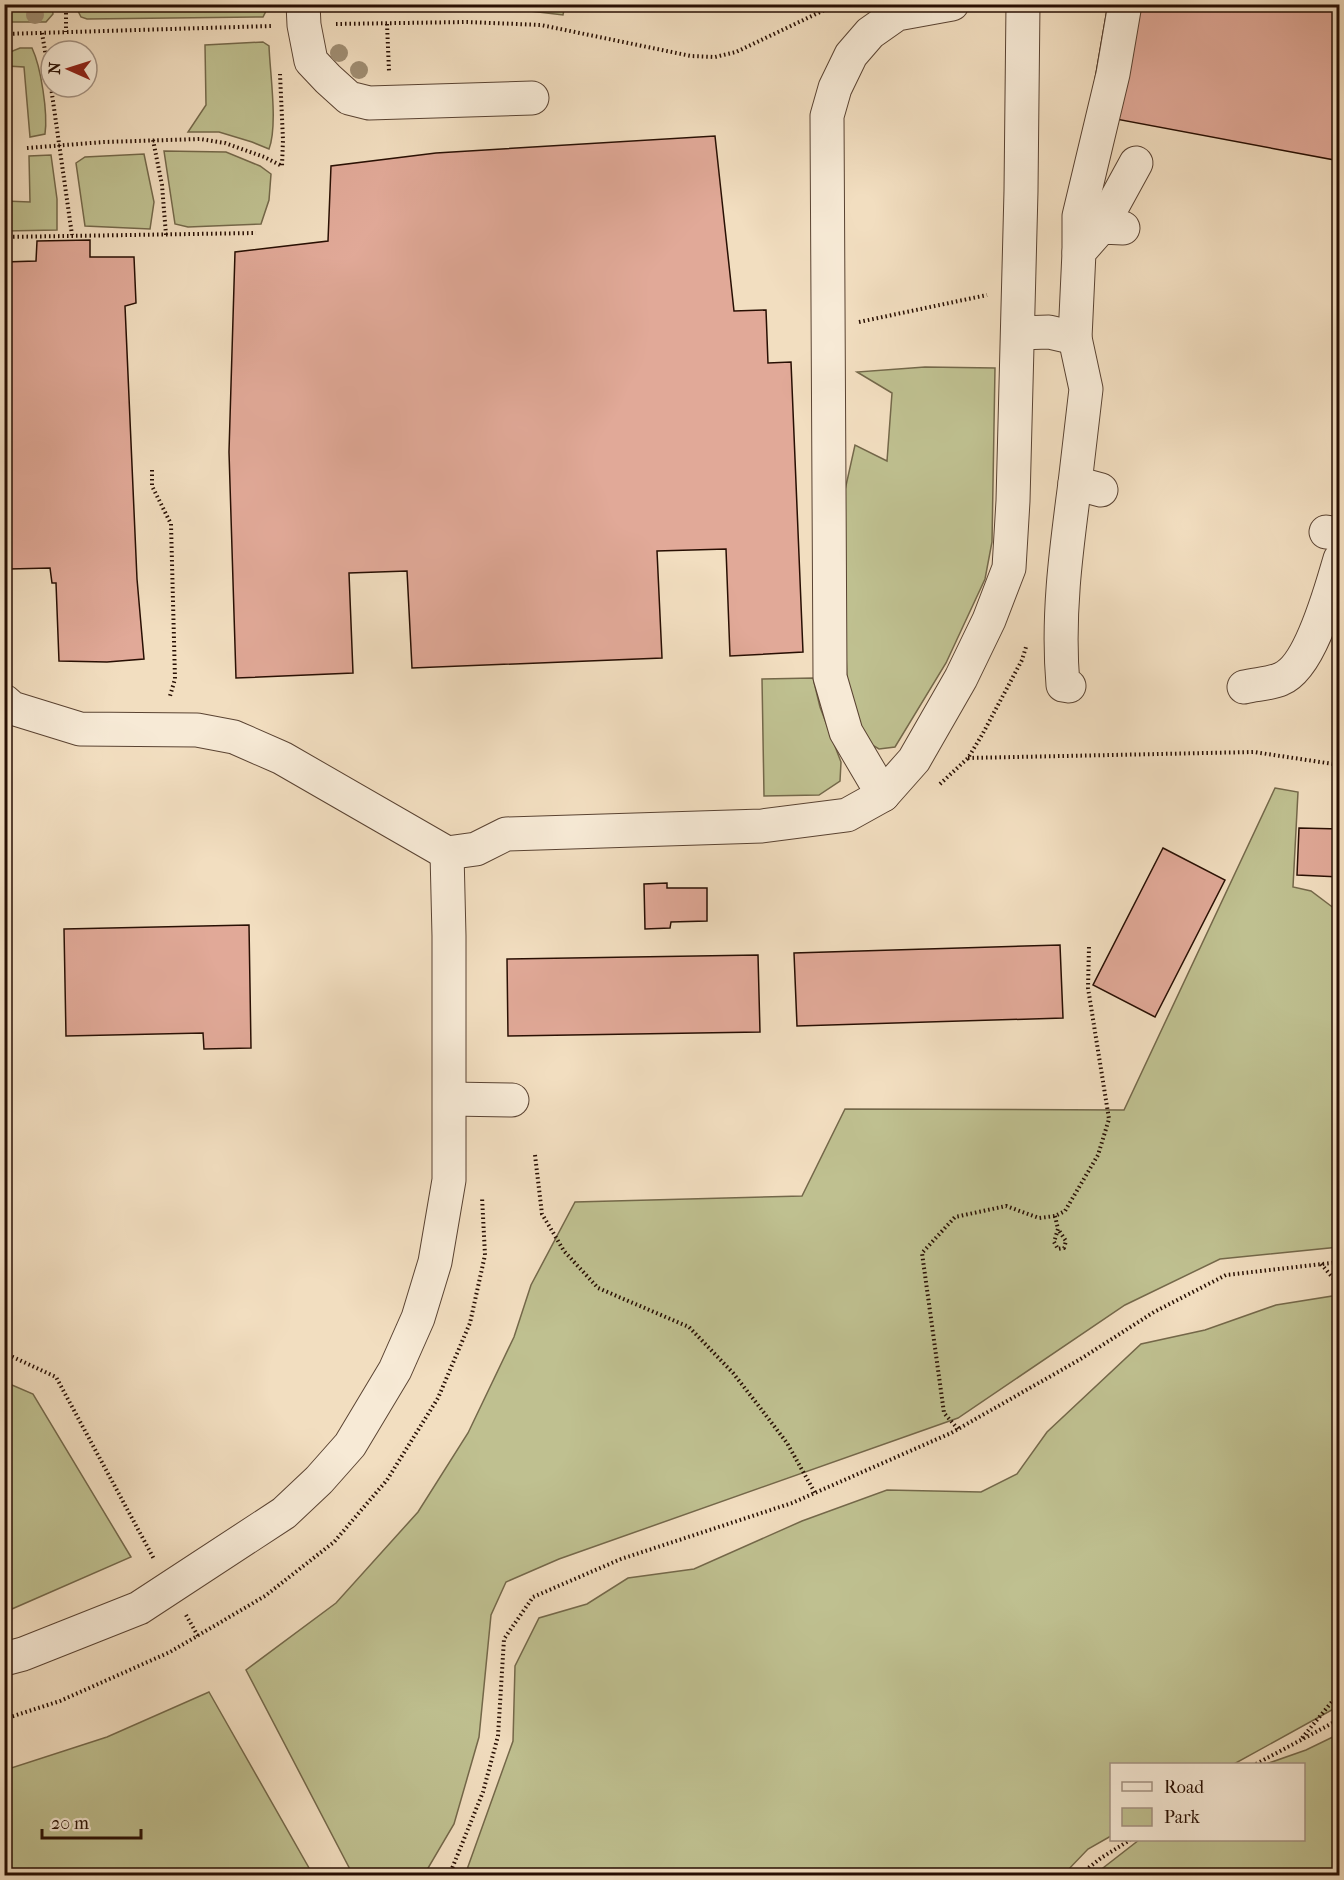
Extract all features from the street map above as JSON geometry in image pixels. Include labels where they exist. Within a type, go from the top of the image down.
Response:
[{"type":"street","points":[[883,795],[846,732],[830,677],[827,116],[835,88],[851,55],[870,33],[897,14],[952,4]]},
{"type":"street","points":[[4,701],[12,708],[80,729],[197,730],[234,736],[282,758],[447,852],[476,849],[506,834],[772,825],[847,814],[883,795],[914,760],[961,678],[989,620],[1009,568],[1018,333],[1023,4]]},
{"type":"street","points":[[1069,686],[1064,685],[1060,647],[1061,599],[1088,487],[1079,216],[1113,74],[1125,4]]},
{"type":"street","points":[[295,18],[311,61],[350,98],[369,103],[532,98]]},
{"type":"street","points":[[1079,252],[1112,227],[1136,163]]},
{"type":"street","points":[[1018,333],[1049,332],[1084,320]]},
{"type":"street","points":[[1244,687],[1283,679],[1306,656],[1327,602],[1335,542]]},
{"type":"street","points":[[4,1659],[140,1608],[284,1513],[319,1480],[350,1445],[395,1370],[418,1318],[435,1262],[448,1180],[450,1099],[447,852]]},
{"type":"street","points":[[450,1099],[512,1100]]},
{"type":"path","points":[[66,4],[66,32]]},
{"type":"path","points":[[4,34],[295,18],[467,22],[541,25],[691,56],[715,57],[736,52],[837,4]]},
{"type":"path","points":[[42,33],[43,39]]},
{"type":"path","points":[[27,148],[200,139],[225,143],[282,166],[284,140],[280,72]]},
{"type":"path","points":[[53,99],[72,235]]},
{"type":"path","points":[[153,140],[162,185],[166,235]]},
{"type":"path","points":[[4,237],[256,233]]},
{"type":"path","points":[[152,470],[152,486],[171,524],[175,679],[170,696],[157,709],[156,729]]},
{"type":"path","points":[[968,758],[1254,752],[1340,765]]},
{"type":"path","points":[[958,1429],[944,1413],[922,1252],[955,1217],[1006,1206],[1039,1218],[1055,1216],[1065,1211],[1098,1155],[1109,1119],[1088,988],[1089,947]]},
{"type":"path","points":[[535,1155],[542,1214],[564,1251],[598,1288],[689,1327],[734,1373],[787,1443],[815,1493]]},
{"type":"path","points":[[1055,1216],[1058,1228],[1066,1241],[1064,1248],[1058,1249],[1054,1242],[1058,1228]]},
{"type":"path","points":[[449,1875],[483,1792],[498,1736],[504,1639],[533,1597],[621,1559],[792,1503],[958,1429],[1079,1360],[1154,1312],[1226,1275],[1340,1262]]},
{"type":"path","points":[[1320,1264],[1340,1286]]},
{"type":"path","points":[[4,1353],[56,1377],[169,1587],[198,1636]]},
{"type":"path","points":[[1301,1740],[1340,1692]]},
{"type":"path","points":[[1258,1763],[1340,1719]]},
{"type":"path","points":[[1078,1875],[1127,1841]]},
{"type":"green space","points":[[78,4],[265,4],[266,11],[263,17],[87,19],[81,17],[77,9]]},
{"type":"green space","points":[[52,5],[53,14],[46,22],[5,22],[5,6]]},
{"type":"green space","points":[[480,5],[565,5],[563,15]]},
{"type":"green space","points":[[263,42],[269,46],[273,99],[273,127],[269,149],[219,132],[188,132],[206,105],[205,45]]},
{"type":"green space","points":[[20,48],[32,48],[39,70],[39,99],[44,99],[45,103],[45,134],[30,137],[24,67],[7,66],[10,52]]},
{"type":"green space","points":[[164,151],[226,152],[260,166],[271,174],[269,200],[261,224],[188,227],[175,224]]},
{"type":"green space","points":[[144,154],[154,202],[150,229],[85,226],[76,163],[85,157]]},
{"type":"green space","points":[[51,155],[57,199],[57,230],[5,231],[5,201],[30,202],[29,156]]},
{"type":"green space","points":[[925,367],[995,368],[992,542],[985,579],[946,663],[895,747],[879,749],[867,742],[856,720],[847,681],[841,508],[855,445],[887,461],[892,393],[857,372]]},
{"type":"green space","points":[[813,678],[820,707],[841,762],[840,781],[819,795],[764,796],[762,679]]},
{"type":"green space","points":[[1275,788],[1298,792],[1293,887],[1311,891],[1339,912],[1339,1247],[1220,1259],[1125,1305],[958,1418],[559,1559],[506,1582],[491,1615],[479,1737],[454,1824],[424,1875],[353,1875],[246,1670],[336,1603],[418,1512],[468,1433],[514,1337],[531,1285],[575,1202],[802,1196],[845,1109],[1124,1110]]},
{"type":"green space","points":[[1339,1295],[1339,1706],[1236,1763],[1110,1763],[1110,1837],[1088,1849],[1067,1871],[1059,1875],[465,1875],[513,1741],[515,1666],[539,1618],[587,1604],[628,1578],[694,1569],[802,1521],[887,1490],[981,1492],[1017,1474],[1047,1432],[1141,1344],[1205,1330],[1276,1305]]},
{"type":"green space","points":[[5,1382],[33,1394],[131,1557],[5,1612]]},
{"type":"green space","points":[[209,1692],[313,1875],[5,1875],[5,1770],[107,1737]]},
{"type":"green space","points":[[1339,1734],[1339,1875],[1094,1875],[1138,1841],[1305,1841],[1305,1763],[1269,1763],[1306,1750]]},
{"type":"building","points":[[1108,4],[1340,4],[1340,161],[1089,114]]},
{"type":"building","points":[[715,136],[734,311],[766,310],[768,363],[791,362],[803,652],[730,656],[726,549],[657,551],[662,658],[412,668],[407,571],[349,573],[353,673],[236,678],[229,452],[235,252],[328,241],[331,166],[436,153]]},
{"type":"building","points":[[90,240],[90,257],[134,257],[136,303],[125,306],[137,579],[144,659],[107,662],[59,661],[56,583],[52,583],[50,568],[9,569],[8,549],[4,549],[4,262],[36,261],[37,241]]},
{"type":"building","points":[[1299,828],[1340,829],[1340,877],[1297,875]]},
{"type":"building","points":[[1163,848],[1225,880],[1155,1017],[1093,985]]},
{"type":"building","points":[[667,883],[667,888],[707,888],[707,921],[671,922],[670,928],[645,929],[644,884]]},
{"type":"building","points":[[249,925],[251,1048],[204,1049],[203,1033],[66,1036],[64,929]]},
{"type":"building","points":[[1060,945],[1063,1018],[797,1026],[794,953]]},
{"type":"building","points":[[758,955],[760,1032],[508,1036],[507,959]]}]
